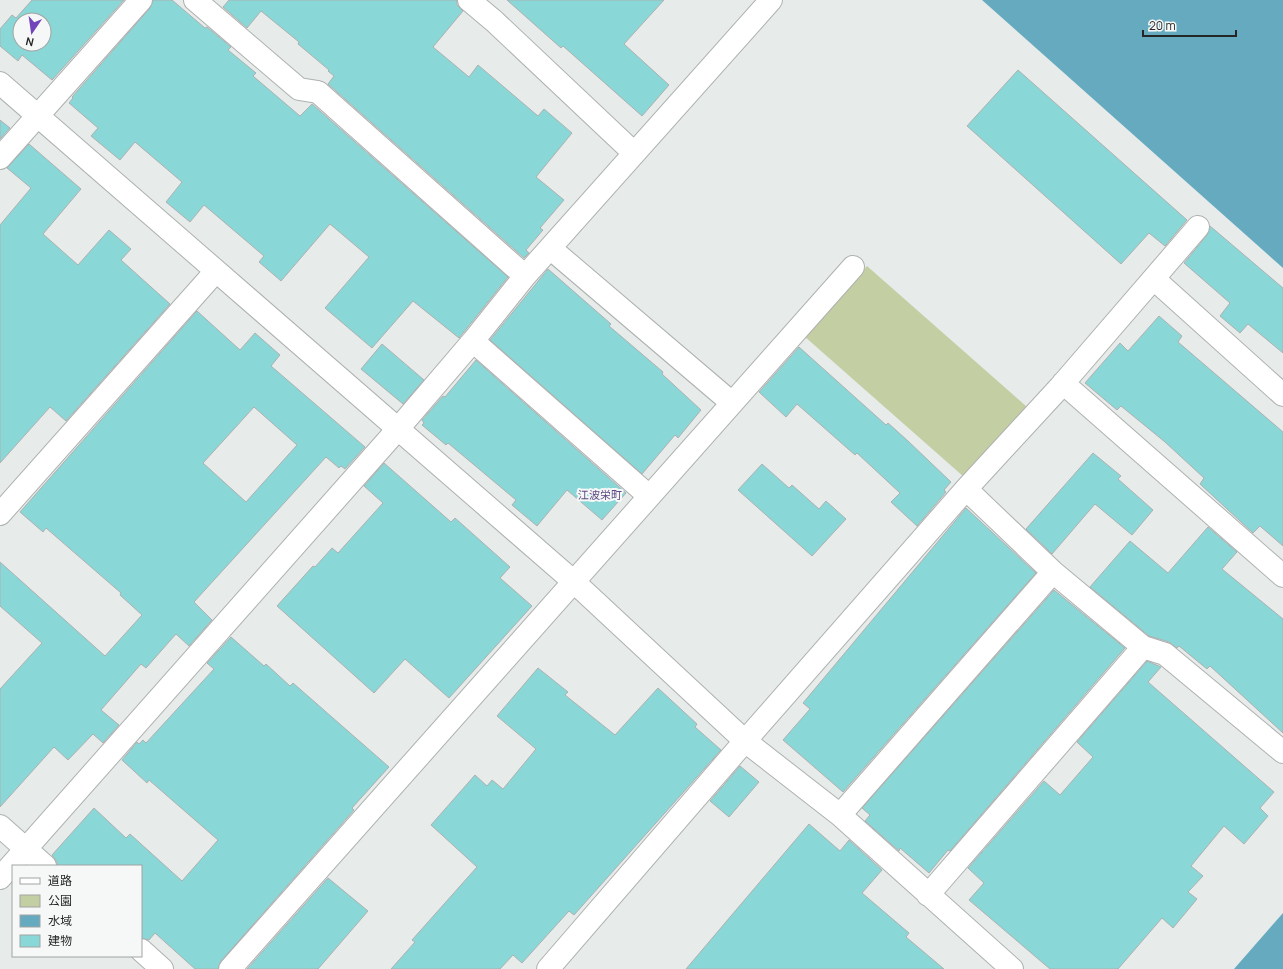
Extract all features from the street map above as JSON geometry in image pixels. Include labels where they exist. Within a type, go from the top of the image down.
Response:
[{"type":"street","points":[[0,158],[141,0]]},
{"type":"street","points":[[195,0],[300,89],[318,92],[526,276]]},
{"type":"street","points":[[469,0],[494,21],[634,153]]},
{"type":"street","points":[[0,878],[397,430],[550,248],[771,0]]},
{"type":"street","points":[[0,83],[397,430],[573,581],[746,741],[840,815],[1012,969]]},
{"type":"street","points":[[548,969],[966,489],[1063,383],[1198,227]]},
{"type":"street","points":[[550,248],[732,403]]},
{"type":"street","points":[[230,969],[573,581],[853,268]]},
{"type":"street","points":[[0,514],[216,271]]},
{"type":"street","points":[[1154,279],[1283,395]]},
{"type":"street","points":[[473,341],[649,496]]},
{"type":"street","points":[[1063,383],[1283,576]]},
{"type":"street","points":[[966,489],[1053,572],[1143,647],[1165,654],[1283,752]]},
{"type":"street","points":[[840,815],[1053,572]]},
{"type":"street","points":[[928,895],[1143,647]]},
{"type":"street","points":[[0,826],[44,865]]},
{"type":"street","points":[[142,951],[162,969]]},
{"type":"green space","points":[[867,266],[1027,407],[964,477],[804,336]]},
{"type":"water","points":[[982,0],[1283,0],[1283,268]]},
{"type":"water","points":[[1283,913],[1283,969],[1234,969]]},
{"type":"building","points":[[32,0],[124,0],[52,80],[22,55],[18,61],[0,46],[0,29],[12,15],[12,52],[52,52],[52,12],[21,12]]},
{"type":"building","points":[[153,0],[172,0],[205,28],[207,27],[231,47],[228,50],[256,73],[253,76],[300,116],[312,104],[508,277],[459,338],[413,301],[372,348],[325,308],[369,257],[330,224],[281,281],[259,262],[264,256],[204,205],[190,222],[166,202],[182,182],[135,142],[120,160],[91,136],[98,128],[69,103],[73,98],[72,97],[150,8]]},
{"type":"building","points":[[229,0],[457,0],[457,5],[463,11],[433,47],[469,77],[478,65],[538,116],[544,109],[572,133],[536,177],[564,200],[540,228],[543,230],[526,250],[529,253],[524,258],[328,84],[334,76],[298,44],[299,42],[261,11],[247,28],[223,7]]},
{"type":"building","points":[[507,0],[664,0],[624,44],[669,85],[642,116],[563,46],[561,48]]},
{"type":"building","points":[[1018,70],[1187,220],[1165,246],[1149,233],[1121,264],[967,126]]},
{"type":"building","points":[[0,120],[10,128],[0,139]]},
{"type":"building","points":[[29,144],[81,189],[43,234],[78,265],[109,230],[131,249],[121,260],[170,304],[66,421],[50,407],[0,463],[0,225],[31,188],[7,168]]},
{"type":"building","points":[[1210,226],[1283,288],[1283,353],[1248,324],[1240,333],[1220,316],[1230,303],[1184,263],[1207,235]]},
{"type":"building","points":[[548,269],[611,324],[609,326],[663,372],[662,374],[701,410],[678,438],[675,435],[642,474],[490,340]]},
{"type":"building","points":[[197,311],[240,350],[255,333],[280,355],[271,366],[365,447],[345,469],[341,466],[339,468],[326,457],[194,602],[212,620],[189,646],[176,634],[146,668],[141,664],[101,710],[119,725],[103,743],[93,734],[68,760],[54,747],[0,807],[0,689],[42,643],[0,606],[0,562],[105,656],[142,615],[120,595],[121,593],[46,528],[43,532],[20,512]],"holes":[[[254,407],[297,445],[246,502],[203,463]]]},
{"type":"building","points":[[1159,316],[1182,336],[1178,342],[1283,432],[1283,546],[1260,526],[1253,533],[1200,484],[1204,478],[1165,442],[1121,406],[1117,410],[1085,383],[1120,343],[1128,351]]},
{"type":"building","points":[[382,344],[424,380],[403,404],[361,369]]},
{"type":"building","points":[[799,347],[886,425],[888,423],[951,482],[944,490],[946,492],[917,526],[891,502],[900,493],[857,453],[855,455],[797,404],[786,417],[759,392]]},
{"type":"building","points":[[476,360],[626,493],[602,520],[567,490],[537,526],[512,505],[516,500],[448,443],[446,445],[422,425],[424,423],[422,420],[443,396],[445,397]]},
{"type":"building","points":[[1093,453],[1121,476],[1118,479],[1153,510],[1132,535],[1095,504],[1052,554],[1026,529]]},
{"type":"building","points":[[384,463],[451,522],[455,518],[510,567],[500,578],[532,606],[449,698],[405,659],[374,693],[277,606],[313,566],[315,567],[332,548],[338,553],[383,503],[364,486]]},
{"type":"building","points":[[762,464],[789,488],[792,485],[819,509],[826,501],[846,519],[812,556],[738,490]]},
{"type":"building","points":[[966,508],[1036,573],[843,792],[783,740],[810,709],[803,703]]},
{"type":"building","points":[[1208,527],[1237,552],[1222,569],[1283,619],[1283,733],[1210,666],[1207,669],[1179,646],[1177,648],[1169,642],[1149,636],[1090,587],[1130,541],[1168,573]]},
{"type":"building","points":[[1054,590],[1125,648],[950,851],[948,850],[929,873],[900,848],[899,851],[865,821],[870,815],[862,808]]},
{"type":"building","points":[[231,637],[264,666],[266,664],[290,686],[293,683],[389,767],[352,808],[354,810],[221,961],[218,969],[195,969],[155,933],[149,940],[142,938],[142,865],[57,865],[57,862],[52,855],[94,808],[126,838],[130,834],[182,881],[218,840],[149,780],[147,783],[122,760],[137,742],[139,744],[143,740],[146,743],[214,669],[207,663]]},
{"type":"building","points":[[1147,661],[1161,667],[1148,682],[1274,792],[1260,808],[1268,816],[1244,844],[1224,826],[1191,866],[1203,876],[1188,892],[1197,899],[1173,928],[1162,918],[1118,969],[1050,969],[969,900],[984,883],[968,868],[1044,781],[1060,795],[1093,757],[1077,742]]},
{"type":"building","points":[[538,668],[568,692],[565,695],[615,735],[658,688],[697,724],[695,727],[721,750],[574,915],[569,911],[522,963],[513,955],[500,969],[391,969],[415,942],[412,940],[477,867],[431,825],[475,775],[487,786],[492,780],[503,789],[536,749],[497,716]]},
{"type":"building","points":[[740,766],[759,782],[729,817],[710,801]]},
{"type":"building","points":[[809,824],[840,851],[849,840],[882,870],[862,893],[909,933],[906,937],[944,969],[686,969]]},
{"type":"building","points":[[328,878],[368,911],[318,969],[247,969]]},
{"type":"district","name":"江波栄町","points":[[600,494]]}]
